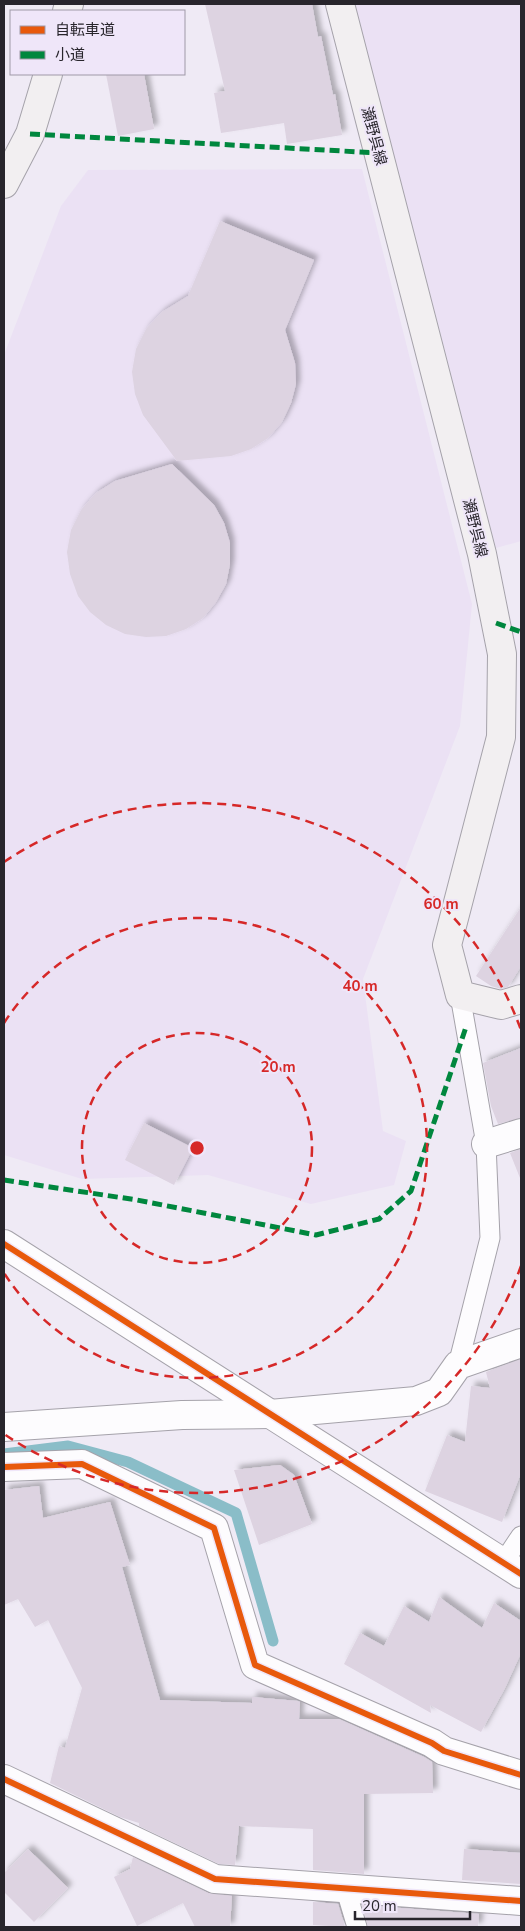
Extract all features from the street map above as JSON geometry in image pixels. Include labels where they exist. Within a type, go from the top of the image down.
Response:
[{"type":"main road","name":"瀬野呉線","points":[[340,4],[482,554],[502,654],[501,737],[447,945],[460,995]]},
{"type":"main road","points":[[4,184],[30,134],[48,75]]},
{"type":"main road","points":[[460,995],[501,1005],[520,997]]},
{"type":"street","points":[[486,1144],[521,1133]]},
{"type":"street","points":[[4,1244],[512,1568]]},
{"type":"street","points":[[4,1427],[182,1415],[270,1414],[416,1401],[439,1392],[458,1365],[521,1343]]},
{"type":"street","points":[[4,1467],[82,1464],[214,1528],[255,1665],[432,1743],[444,1751],[521,1775]]},
{"type":"street","points":[[4,1779],[215,1879],[521,1901]]},
{"type":"lane","points":[[458,1365],[490,1238],[486,1144],[460,995]]},
{"type":"lane","points":[[512,1568],[521,1536]]},
{"type":"lane","points":[[345,1888],[357,1927]]},
{"type":"shaded area","points":[[355,4],[521,4],[521,541],[496,548]]},
{"type":"shaded area","points":[[362,169],[472,604],[460,726],[363,979],[383,1131],[406,1141],[394,1185],[311,1204],[208,1175],[82,1179],[4,1155],[4,355],[61,206],[88,170]]},
{"type":"building","points":[[205,4],[312,4],[318,37],[321,36],[333,95],[335,94],[342,135],[287,144],[284,123],[221,133],[214,93],[225,91]]},
{"type":"building","points":[[106,75],[144,75],[154,129],[118,136]]},
{"type":"building","points":[[220,221],[314,260],[285,330],[295,363],[296,384],[291,403],[282,422],[268,438],[251,449],[231,456],[177,461],[143,415],[135,394],[132,372],[136,349],[146,329],[162,312],[188,296]]},
{"type":"building","points":[[172,464],[214,505],[224,523],[230,543],[230,564],[226,584],[216,602],[203,618],[186,629],[166,636],[146,637],[125,634],[106,625],[90,612],[78,596],[70,574],[67,552],[71,530],[81,510],[96,493],[115,481]]},
{"type":"building","points":[[521,907],[521,966],[508,987],[501,989],[491,986],[476,976]]},
{"type":"building","points":[[521,1048],[521,1118],[498,1124],[491,1106],[483,1063]]},
{"type":"building","points":[[144,1123],[193,1148],[174,1185],[125,1160]]},
{"type":"building","points":[[521,1149],[521,1178],[520,1178],[510,1153]]},
{"type":"building","points":[[521,1359],[521,1473],[502,1522],[425,1491],[447,1435],[465,1442],[471,1386],[490,1388],[486,1372]]},
{"type":"building","points":[[280,1465],[294,1475],[312,1524],[259,1545],[234,1470]]},
{"type":"building","points":[[39,1486],[43,1518],[110,1502],[130,1565],[122,1567],[160,1700],[252,1703],[252,1697],[298,1701],[300,1702],[299,1719],[339,1719],[432,1762],[433,1793],[364,1794],[364,1874],[313,1870],[313,1829],[239,1826],[235,1865],[219,1864],[139,1826],[139,1823],[120,1817],[50,1783],[59,1746],[65,1748],[82,1688],[48,1620],[35,1627],[18,1599],[4,1605],[4,1490]]},
{"type":"building","points":[[439,1597],[482,1628],[494,1603],[521,1621],[521,1653],[505,1688],[481,1732],[430,1705],[431,1713],[344,1664],[360,1633],[384,1646],[404,1606],[429,1622]]},
{"type":"building","points":[[28,1849],[68,1888],[34,1922],[4,1892],[4,1873]]},
{"type":"building","points":[[464,1849],[521,1853],[521,1884],[462,1880]]},
{"type":"building","points":[[133,1857],[208,1893],[232,1896],[230,1927],[195,1927],[183,1903],[137,1926],[114,1877],[130,1869]]},
{"type":"building","points":[[313,1902],[338,1904],[345,1927],[313,1925]]},
{"type":"building","points":[[362,1905],[479,1914],[478,1927],[368,1927]]},
{"type":"waterway","points":[[4,1454],[68,1446],[128,1462],[236,1513],[273,1641]]},
{"type":"marked path","points":[[30,134],[379,153]]},
{"type":"marked path","points":[[496,623],[521,632]]},
{"type":"marked path","points":[[4,1180],[137,1200],[316,1235],[379,1219],[411,1191],[466,1027]]},
{"type":"cycle path","points":[[4,1244],[521,1574]]},
{"type":"cycle path","points":[[4,1467],[82,1464],[214,1528],[255,1665],[432,1743],[444,1751],[521,1775]]},
{"type":"cycle path","points":[[4,1779],[215,1879],[521,1901]]}]
